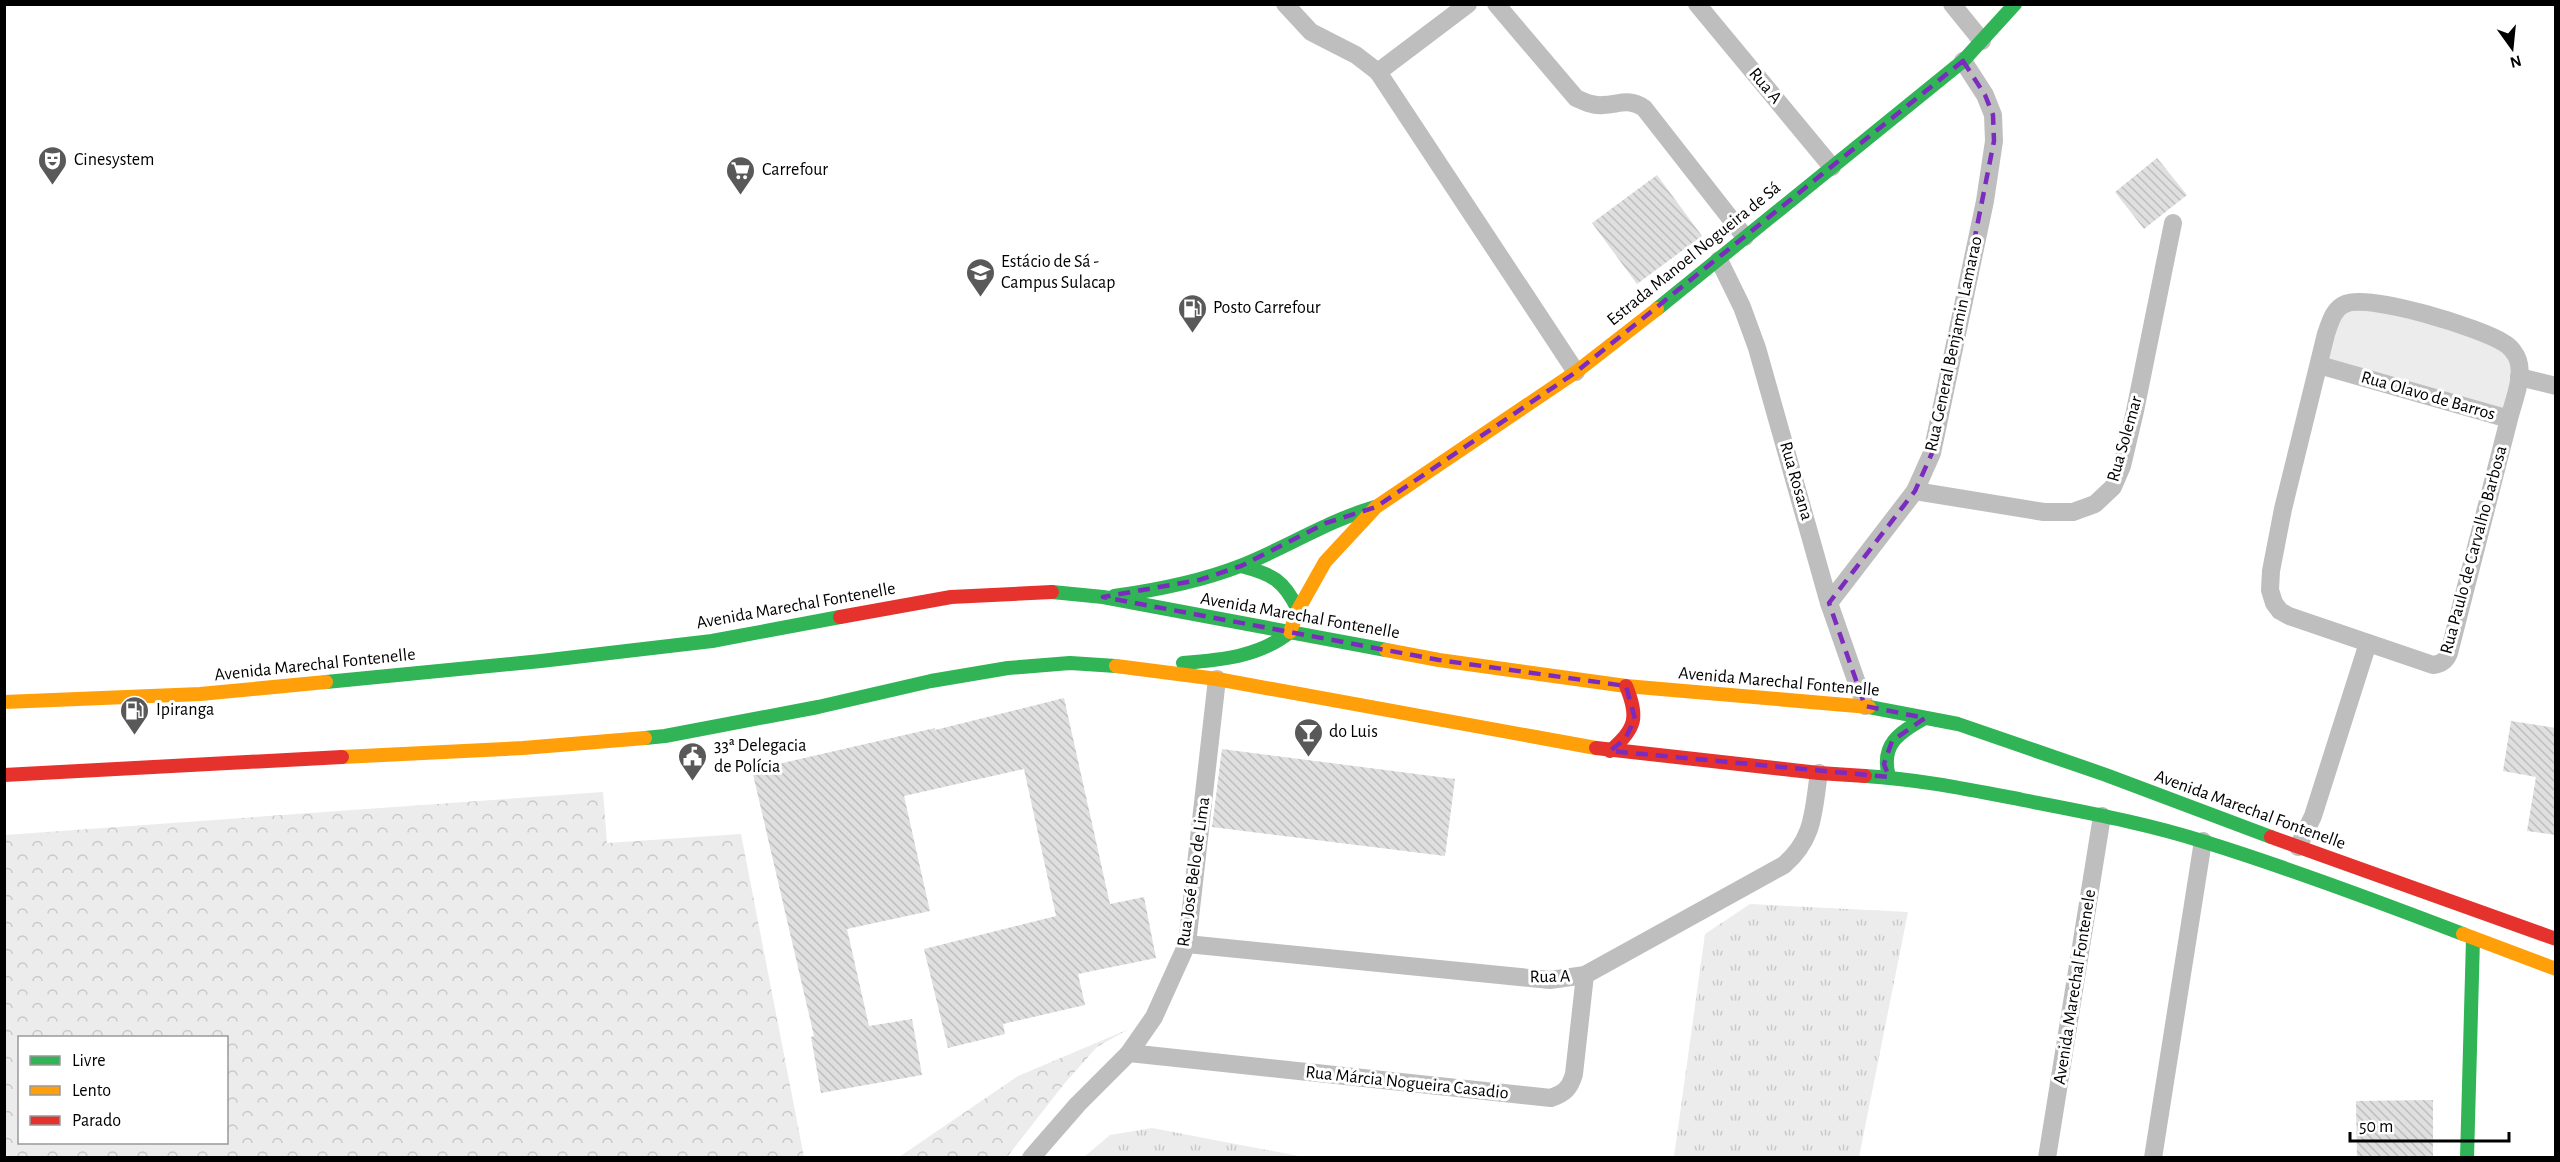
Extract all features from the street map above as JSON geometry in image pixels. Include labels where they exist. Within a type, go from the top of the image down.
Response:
[{"type":"main road","name":"Estrada Manoel Nogueira de Sá","points":[[1290,633],[1298,610],[1325,561],[1376,507],[1576,372],[1719,260],[1963,61],[2015,4]]},
{"type":"main road","name":"Estrada Manoel Nogueira de Sá","points":[[1103,597],[1156,590],[1199,580],[1241,566],[1326,523],[1376,507]]},
{"type":"main road","points":[[1241,566],[1266,573],[1287,586],[1298,610]]},
{"type":"main road","name":"Avenida Marechal Fontenelle","points":[[4,702],[200,694],[553,660],[712,641],[951,597],[1047,592],[1103,597],[1439,660],[1626,686],[1865,706],[1958,724],[2106,775],[2298,847],[2556,939]]},
{"type":"main road","points":[[1137,667],[1219,660],[1272,646],[1290,633]]},
{"type":"main road","points":[[4,775],[511,748],[665,735],[818,707],[931,681],[1008,669],[1070,663],[1137,667],[1217,679],[1610,751],[1819,773],[1889,777],[1982,792],[2102,816],[2203,841],[2337,886],[2556,969]]},
{"type":"main road","points":[[1610,751],[1632,730],[1635,719],[1633,702],[1626,686]]},
{"type":"main road","points":[[1889,777],[1884,764],[1892,741],[1904,730],[1925,718]]},
{"type":"main road","points":[[2467,1158],[2473,939]]},
{"type":"street","points":[[1285,4],[1311,32],[1356,55],[1378,72],[1576,372]]},
{"type":"street","points":[[1378,72],[1468,4]]},
{"type":"street","points":[[1496,4],[1576,98],[1588,104],[1601,105],[1627,101],[1637,103],[1644,108],[1745,237]]},
{"type":"street","name":"Rua A","points":[[1698,4],[1832,167]]},
{"type":"street","points":[[1952,4],[1982,41]]},
{"type":"street","name":"Rua General Benjamin Lamarao","points":[[1829,603],[1915,491],[1932,453],[1985,201],[1994,141],[1993,115],[1985,95],[1963,61]]},
{"type":"street","name":"Rua Solemar","points":[[1915,491],[2044,512],[2073,512],[2095,504],[2113,487],[2122,466],[2136,411],[2173,223]]},
{"type":"street","name":"Rua Rosana","points":[[1719,260],[1742,308],[1757,348],[1829,603],[1865,706]]},
{"type":"street","points":[[2319,365],[2331,317],[2346,303],[2358,302],[2394,307],[2456,323],[2505,343],[2519,362],[2519,377],[2556,386]]},
{"type":"street","name":"Rua Olavo de Barros","points":[[2319,365],[2509,419],[2519,377]]},
{"type":"street","name":"Rua Paulo de Carvalho Barbosa","points":[[2319,365],[2283,509],[2271,571],[2270,590],[2274,603],[2280,611],[2289,616],[2433,665],[2446,659],[2509,419]]},
{"type":"street","points":[[2298,847],[2313,816],[2368,643]]},
{"type":"street","name":"Rua José Belo de Lima","points":[[1031,1158],[1078,1104],[1129,1053],[1154,1017],[1187,945],[1217,679]]},
{"type":"street","name":"Rua A","points":[[1187,945],[1550,980],[1586,975],[1784,866],[1798,853],[1811,826],[1819,773]]},
{"type":"street","name":"Avenida Marechal Fontenele","points":[[2047,1158],[2102,816]]},
{"type":"street","points":[[2153,1158],[2203,841]]},
{"type":"street","name":"Rua Márcia Nogueira Casadio","points":[[1129,1053],[1551,1098],[1563,1093],[1570,1086],[1574,1074],[1586,975]]},
{"type":"highlighted area","points":[[1963,61],[1985,95],[1993,115],[1994,141],[1932,453],[1915,491],[1829,603],[1865,706],[1925,718],[1892,741],[1884,764],[1889,777],[1610,751],[1625,739],[1635,719],[1626,686],[1439,660],[1103,597],[1199,580],[1241,566],[1326,523],[1376,507],[1576,372]]},
{"type":"green space","points":[[2352,309],[2402,314],[2503,348],[2515,364],[2507,412],[2326,361],[2337,321]]},
{"type":"green space","points":[[603,792],[607,843],[741,834],[804,1157],[5,1157],[5,835]]},
{"type":"green space","points":[[1750,904],[1908,912],[1859,1157],[1674,1157],[1705,934]]},
{"type":"green space","points":[[1129,1029],[1097,1047],[1064,1084],[1007,1157],[899,1157],[1018,1076]]},
{"type":"green space","points":[[1152,1128],[1304,1157],[1084,1157],[1110,1135]]},
{"type":"building","points":[[2157,158],[2187,195],[2144,229],[2115,192]]},
{"type":"building","points":[[1657,175],[1702,236],[1637,284],[1592,223]]},
{"type":"building","points":[[1064,698],[1110,904],[1144,897],[1156,958],[1078,974],[1085,1005],[1003,1024],[1005,1034],[948,1048],[924,949],[1056,916],[1024,769],[904,796],[930,911],[847,929],[869,1026],[912,1019],[922,1075],[821,1093],[811,1037],[814,1036],[752,770],[935,728],[935,730]]},
{"type":"building","points":[[2511,721],[2556,728],[2556,835],[2527,831],[2536,777],[2503,771]]},
{"type":"building","points":[[1222,749],[1455,779],[1445,856],[1212,827]]},
{"type":"building","points":[[2433,1100],[2433,1158],[2357,1158],[2356,1101]]},
{"type":"traffic: fast","points":[[1657,309],[1963,61],[2015,4]]},
{"type":"traffic: fast","points":[[1114,596],[1178,585],[1225,572],[1340,520],[1375,507]]},
{"type":"traffic: fast","points":[[1241,566],[1261,572],[1276,580],[1288,592],[1298,610]]},
{"type":"traffic: fast","points":[[1052,592],[1103,597],[1386,650]]},
{"type":"traffic: fast","points":[[326,682],[541,661],[712,641],[840,617]]},
{"type":"traffic: fast","points":[[1183,663],[1253,652],[1290,632]]},
{"type":"traffic: fast","points":[[645,738],[818,707],[931,681],[1008,668],[1070,663],[1116,666]]},
{"type":"traffic: fast","points":[[1869,707],[1958,724],[2106,775],[2271,837]]},
{"type":"traffic: fast","points":[[1889,777],[1887,756],[1894,741],[1907,729],[1925,718]]},
{"type":"traffic: fast","points":[[1865,776],[1964,789],[2092,814],[2183,835],[2302,874],[2463,934]]},
{"type":"traffic: fast","points":[[2467,1158],[2473,939]]},
{"type":"traffic: slow","points":[[1290,632],[1298,610],[1325,562],[1376,507],[1576,372],[1657,309]]},
{"type":"traffic: slow","points":[[1386,650],[1439,660],[1626,686],[1869,707]]},
{"type":"traffic: slow","points":[[1116,666],[1217,679],[1596,748]]},
{"type":"traffic: slow","points":[[4,702],[200,694],[326,682]]},
{"type":"traffic: slow","points":[[342,757],[523,748],[645,738]]},
{"type":"traffic: slow","points":[[2463,934],[2556,969]]},
{"type":"traffic: jam","points":[[840,617],[951,597],[1052,592]]},
{"type":"traffic: jam","points":[[1610,751],[1625,736],[1633,722],[1633,706],[1626,686]]},
{"type":"traffic: jam","points":[[1596,748],[1865,776]]},
{"type":"traffic: jam","points":[[4,775],[342,757]]},
{"type":"traffic: jam","points":[[2271,837],[2556,939]]},
{"type":"place","name":"Cinesystem","points":[[53,186]]},
{"type":"place","name":"Carrefour","points":[[741,196]]},
{"type":"place","name":"Estácio de Sá - Campus Sulacap","points":[[980,298]]},
{"type":"place","name":"Posto Carrefour","points":[[1192,334]]},
{"type":"place","name":"Ipiranga","points":[[135,736]]},
{"type":"place","name":"do Luis","points":[[1308,758]]},
{"type":"place","name":"33ª Delegacia de Polícia","points":[[693,782]]}]
